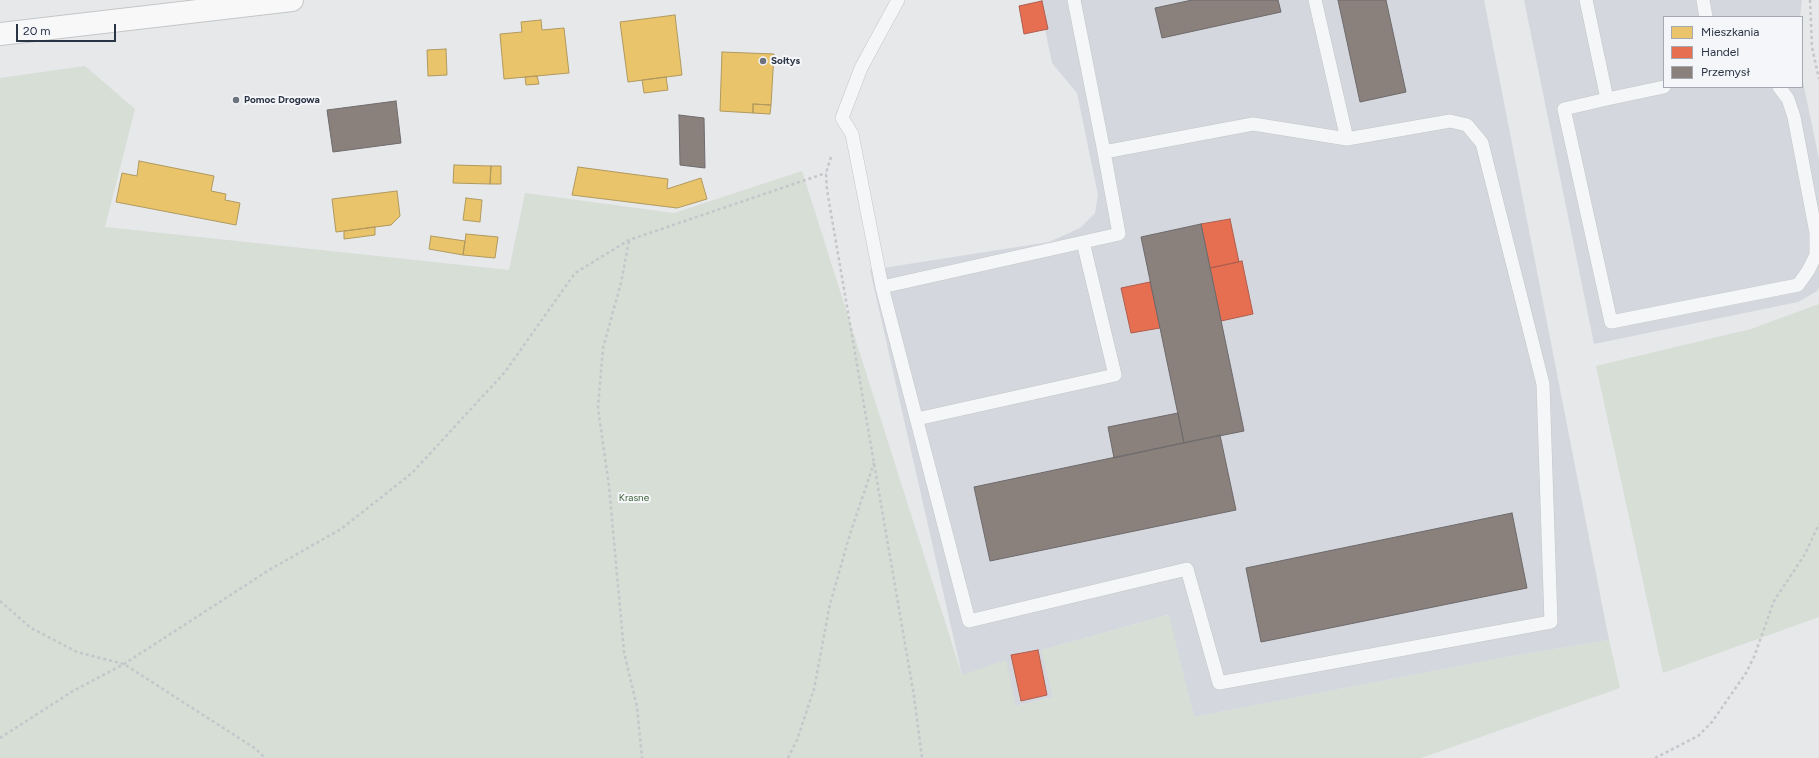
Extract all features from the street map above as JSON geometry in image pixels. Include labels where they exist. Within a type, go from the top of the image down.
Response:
[{"type":"street","points":[[0,34],[292,0]]},
{"type":"lane","points":[[898,0],[861,68],[842,118],[854,140],[882,287],[969,621],[1187,570],[1219,683],[1551,622],[1543,384],[1482,144],[1467,125],[1450,121],[1347,139],[1253,124],[1104,152]]},
{"type":"lane","points":[[882,287],[1119,234],[1074,0]]},
{"type":"lane","points":[[1315,0],[1347,139]]},
{"type":"lane","points":[[1586,0],[1607,100]]},
{"type":"lane","points":[[1702,0],[1706,16]]},
{"type":"lane","points":[[1663,87],[1564,109],[1611,322],[1798,285],[1808,271],[1816,255],[1815,226],[1794,117],[1788,99],[1780,88]]},
{"type":"lane","points":[[917,419],[1115,375],[1083,242]]},
{"type":"path","points":[[1810,0],[1812,47],[1819,79]]},
{"type":"path","points":[[0,738],[73,691],[124,664],[269,570],[341,529],[412,473],[505,372],[574,273],[629,240],[826,173]]},
{"type":"path","points":[[826,190],[914,696],[922,758]]},
{"type":"path","points":[[629,240],[604,348],[598,408],[609,486],[624,652],[636,707],[642,758]]},
{"type":"path","points":[[788,758],[797,740],[814,689],[830,604],[850,534],[874,463]]},
{"type":"path","points":[[1655,758],[1698,736],[1712,722],[1746,673],[1754,657],[1774,601],[1805,554],[1819,524]]},
{"type":"path","points":[[0,601],[31,628],[77,652],[124,664],[256,749],[265,758]]},
{"type":"shaded area","points":[[1039,0],[1484,0],[1609,640],[1502,658],[1194,717],[1168,615],[1042,650],[1053,697],[1016,706],[962,675],[870,270],[1049,242],[1080,228],[1095,213],[1098,195],[1077,93],[1052,63]]},
{"type":"shaded area","points":[[1524,0],[1802,0],[1800,16],[1663,16],[1663,88],[1803,88],[1803,82],[1819,159],[1819,288],[1817,291],[1798,302],[1594,344]]},
{"type":"green space","name":"Krasne","points":[[85,66],[135,109],[105,227],[509,270],[525,193],[674,213],[802,171],[962,675],[1006,660],[1016,706],[1053,697],[1041,650],[1169,615],[1194,717],[1502,658],[1609,640],[1620,688],[1421,758],[0,758],[0,78]]},
{"type":"green space","points":[[1819,304],[1819,617],[1663,673],[1596,366],[1751,329]]},
{"type":"building: Mieszkania","points":[[675,15],[682,75],[628,82],[620,22]]},
{"type":"building: Mieszkania","points":[[541,20],[542,30],[564,28],[569,73],[504,79],[500,34],[522,32],[521,22]]},
{"type":"building: Mieszkania","points":[[446,49],[447,75],[428,76],[427,50]]},
{"type":"building: Mieszkania","points":[[722,52],[774,54],[771,105],[753,104],[753,113],[720,111]]},
{"type":"building: Mieszkania","points":[[537,76],[539,84],[526,85],[525,77]]},
{"type":"building: Mieszkania","points":[[666,77],[668,90],[644,93],[642,80]]},
{"type":"building: Mieszkania","points":[[753,104],[771,105],[770,114],[753,113]]},
{"type":"building: Mieszkania","points":[[139,161],[214,176],[211,191],[226,194],[225,200],[240,203],[236,225],[116,202],[122,173],[137,176]]},
{"type":"building: Mieszkania","points":[[454,165],[491,166],[490,184],[453,183]]},
{"type":"building: Mieszkania","points":[[491,166],[501,166],[501,184],[490,184]]},
{"type":"building: Mieszkania","points":[[578,167],[668,179],[667,189],[701,178],[707,199],[677,208],[572,195]]},
{"type":"building: Mieszkania","points":[[397,191],[400,216],[391,225],[336,232],[332,199]]},
{"type":"building: Mieszkania","points":[[466,198],[482,200],[480,222],[463,220]]},
{"type":"building: Mieszkania","points":[[375,227],[375,235],[344,239],[344,231]]},
{"type":"building: Mieszkania","points":[[466,234],[498,237],[495,258],[463,255]]},
{"type":"building: Mieszkania","points":[[431,236],[465,241],[463,255],[429,249]]},
{"type":"building: Handel","points":[[1042,1],[1048,29],[1024,34],[1019,6]]},
{"type":"building: Handel","points":[[1230,219],[1239,262],[1210,268],[1201,224]]},
{"type":"building: Handel","points":[[1242,261],[1253,314],[1221,321],[1210,268]]},
{"type":"building: Handel","points":[[1150,282],[1160,328],[1131,333],[1121,288]]},
{"type":"building: Handel","points":[[1038,650],[1047,695],[1021,701],[1011,655]]},
{"type":"building: Przemysł","points":[[1192,0],[1278,0],[1281,12],[1162,38],[1155,8]]},
{"type":"building: Przemysł","points":[[1338,0],[1386,0],[1406,92],[1360,102]]},
{"type":"building: Przemysł","points":[[396,101],[401,143],[333,152],[327,110]]},
{"type":"building: Przemysł","points":[[679,115],[704,118],[705,168],[680,165]]},
{"type":"building: Przemysł","points":[[1201,224],[1244,431],[1184,443],[1141,237]]},
{"type":"building: Przemysł","points":[[1178,413],[1184,443],[1114,458],[1108,427]]},
{"type":"building: Przemysł","points":[[1220,435],[1236,510],[990,561],[974,487]]},
{"type":"building: Przemysł","points":[[1512,513],[1527,588],[1261,642],[1246,568]]},
{"type":"place","name":"Sołtys","points":[[763,61]]},
{"type":"place","name":"Pomoc Drogowa","points":[[236,100]]}]
